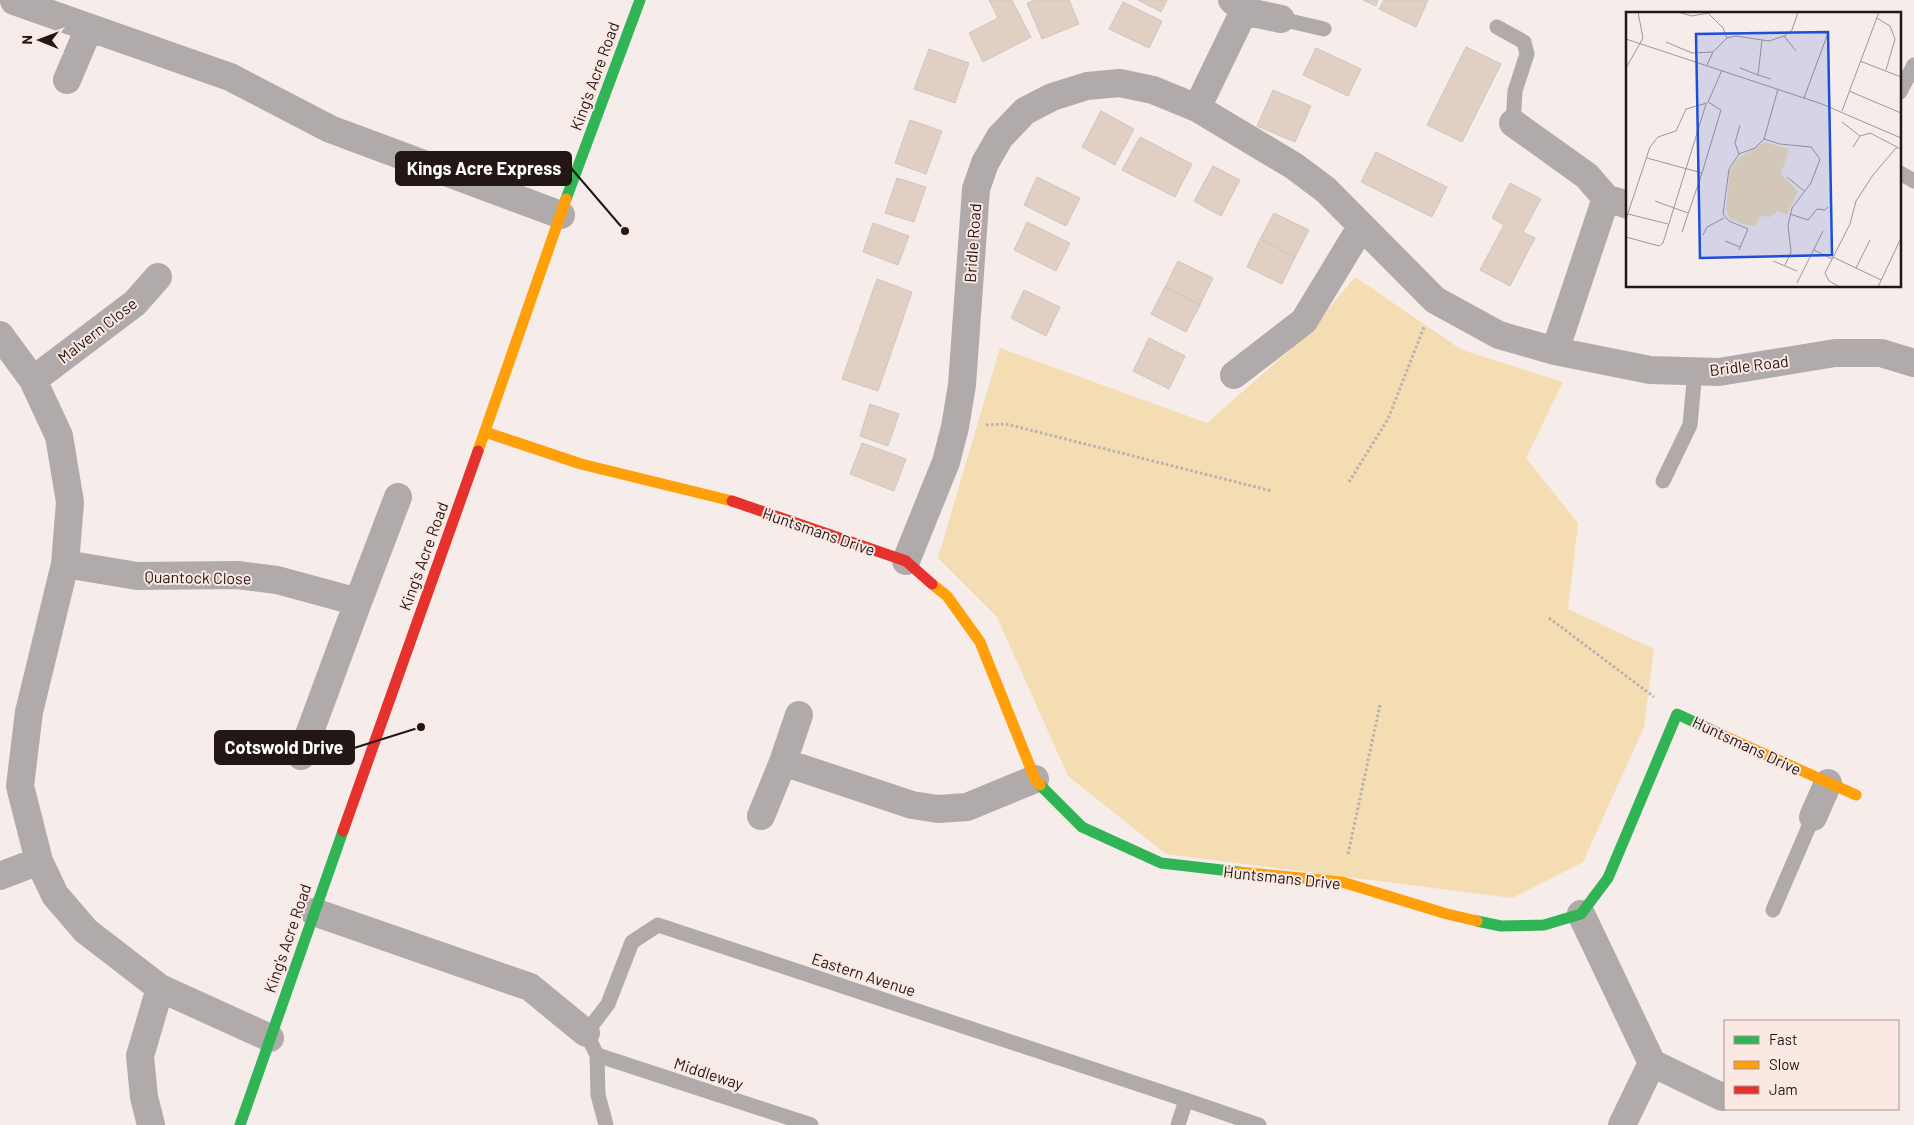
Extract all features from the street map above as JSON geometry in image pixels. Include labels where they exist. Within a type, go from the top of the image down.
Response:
[{"type":"main road","name":"King's Acre Road","points":[[240,1125],[561,215],[640,0]]},
{"type":"main road","name":"Huntsmans Drive","points":[[485,432],[581,464],[720,497],[906,561],[947,596],[980,642],[1035,779],[1082,827],[1161,863],[1342,882],[1447,914],[1501,926],[1544,925],[1581,914],[1608,878],[1677,714],[1856,795]]},
{"type":"street","points":[[14,1],[230,77],[330,129],[561,215]]},
{"type":"street","points":[[1196,108],[1238,6],[1281,19]]},
{"type":"street","points":[[67,80],[89,28]]},
{"type":"street","name":"Bridle Road","points":[[906,561],[946,462],[955,427],[962,385],[976,189],[985,163],[1000,137],[1025,111],[1052,97],[1087,86],[1120,83],[1153,90],[1196,108],[1294,166],[1326,190],[1435,300],[1498,335],[1555,351],[1650,370],[1719,372],[1835,353],[1881,353],[1914,363]]},
{"type":"street","points":[[1513,123],[1587,176],[1617,201],[1555,351]]},
{"type":"street","points":[[1234,375],[1304,321],[1361,227]]},
{"type":"street","name":"Malvern Close","points":[[33,380],[135,303],[158,277]]},
{"type":"street","points":[[0,335],[33,380],[59,436],[70,502],[66,564],[29,712],[20,786],[39,861],[55,895],[86,931],[160,988],[270,1038]]},
{"type":"street","points":[[301,756],[398,497]]},
{"type":"street","name":"Quantock Close","points":[[66,564],[137,576],[245,576],[277,580],[358,602]]},
{"type":"street","points":[[761,816],[783,762],[799,715]]},
{"type":"street","points":[[783,762],[912,805],[938,809],[967,806],[1035,779]]},
{"type":"street","points":[[1813,818],[1828,783]]},
{"type":"street","points":[[0,876],[39,861]]},
{"type":"street","points":[[314,912],[530,987],[591,1044]]},
{"type":"street","points":[[1581,914],[1652,1063],[1722,1097]]},
{"type":"street","points":[[151,1125],[144,1097],[140,1056],[160,988]]},
{"type":"street","points":[[1622,1125],[1652,1063]]},
{"type":"lane","points":[[1281,19],[1324,29]]},
{"type":"lane","points":[[1497,26],[1524,42],[1527,54],[1515,91],[1513,123]]},
{"type":"lane","points":[[1902,88],[1914,65]]},
{"type":"lane","points":[[1902,174],[1914,181]]},
{"type":"lane","points":[[1663,481],[1690,425],[1695,371]]},
{"type":"lane","points":[[1772,910],[1813,818]]},
{"type":"lane","name":"Eastern Avenue","points":[[591,1044],[632,942],[658,925],[1186,1100]]},
{"type":"lane","points":[[591,1044],[598,1095],[606,1125]]},
{"type":"lane","name":"Middleway","points":[[591,1044],[811,1125]]},
{"type":"lane","points":[[1178,1125],[1186,1100],[1259,1125]]},
{"type":"path","points":[[1349,482],[1388,419],[1435,300]]},
{"type":"path","points":[[955,427],[1006,424],[1272,491]]},
{"type":"path","points":[[1549,618],[1677,714]]},
{"type":"path","points":[[1342,882],[1380,705]]},
{"type":"shaded area","points":[[1355,277],[1462,350],[1563,382],[1526,458],[1578,523],[1568,609],[1654,649],[1644,727],[1583,862],[1512,898],[1166,854],[1068,776],[997,617],[938,558],[1000,348],[1207,423],[1309,333]]},
{"type":"building","points":[[989,0],[1012,0],[1031,37],[983,62],[969,33],[998,18]]},
{"type":"building","points":[[1035,0],[1069,0],[1079,24],[1042,39],[1027,3]]},
{"type":"building","points":[[1138,0],[1167,0],[1161,12]]},
{"type":"building","points":[[1363,0],[1378,0],[1376,6]]},
{"type":"building","points":[[1384,0],[1428,0],[1416,27],[1379,9]]},
{"type":"building","points":[[1123,2],[1162,21],[1149,48],[1109,29]]},
{"type":"building","points":[[1466,47],[1501,64],[1462,142],[1427,125]]},
{"type":"building","points":[[1316,48],[1361,69],[1348,96],[1303,75]]},
{"type":"building","points":[[929,49],[969,63],[955,103],[914,89]]},
{"type":"building","points":[[1273,90],[1311,106],[1295,142],[1257,126]]},
{"type":"building","points":[[1101,111],[1134,129],[1115,165],[1082,147]]},
{"type":"building","points":[[910,120],[942,131],[926,174],[895,163]]},
{"type":"building","points":[[1140,137],[1192,164],[1175,197],[1122,170]]},
{"type":"building","points":[[1376,152],[1447,187],[1432,217],[1361,182]]},
{"type":"building","points":[[1213,166],[1240,180],[1221,216],[1194,201]]},
{"type":"building","points":[[1037,177],[1080,198],[1066,226],[1024,205]]},
{"type":"building","points":[[897,178],[926,187],[914,222],[885,213]]},
{"type":"building","points":[[1510,183],[1541,199],[1523,232],[1535,238],[1510,286],[1480,270],[1504,225],[1492,218]]},
{"type":"building","points":[[1274,213],[1309,230],[1295,257],[1260,239]]},
{"type":"building","points":[[1027,222],[1070,243],[1056,271],[1014,250]]},
{"type":"building","points":[[873,223],[909,236],[898,265],[863,252]]},
{"type":"building","points":[[1260,239],[1295,257],[1282,284],[1247,267]]},
{"type":"building","points":[[1178,261],[1213,278],[1200,305],[1165,287]]},
{"type":"building","points":[[877,279],[912,292],[878,391],[842,379]]},
{"type":"building","points":[[1165,287],[1200,305],[1186,332],[1151,314]]},
{"type":"building","points":[[1024,290],[1060,307],[1046,336],[1011,318]]},
{"type":"building","points":[[1149,338],[1185,356],[1169,389],[1133,371]]},
{"type":"building","points":[[870,404],[899,414],[888,446],[860,436]]},
{"type":"building","points":[[862,443],[906,459],[894,491],[850,474]]},
{"type":"traffic: fast","points":[[566,199],[640,0]]},
{"type":"traffic: fast","points":[[1477,921],[1501,926],[1544,925],[1581,914],[1608,878],[1677,714],[1722,735]]},
{"type":"traffic: fast","points":[[1040,785],[1082,827],[1161,863],[1239,872]]},
{"type":"traffic: fast","points":[[240,1125],[343,831]]},
{"type":"traffic: slow","points":[[478,451],[566,199]]},
{"type":"traffic: slow","points":[[485,432],[581,464],[732,501]]},
{"type":"traffic: slow","points":[[932,584],[947,596],[980,642],[1035,779],[1040,785]]},
{"type":"traffic: slow","points":[[1722,735],[1856,795]]},
{"type":"traffic: slow","points":[[1239,872],[1342,882],[1447,914],[1477,921]]},
{"type":"traffic: jam","points":[[343,831],[478,451]]},
{"type":"traffic: jam","points":[[732,501],[906,561],[932,584]]},
{"type":"place","name":"Kings Acre Express","points":[[625,231]]},
{"type":"place","name":"Cotswold Drive","points":[[421,727]]}]
